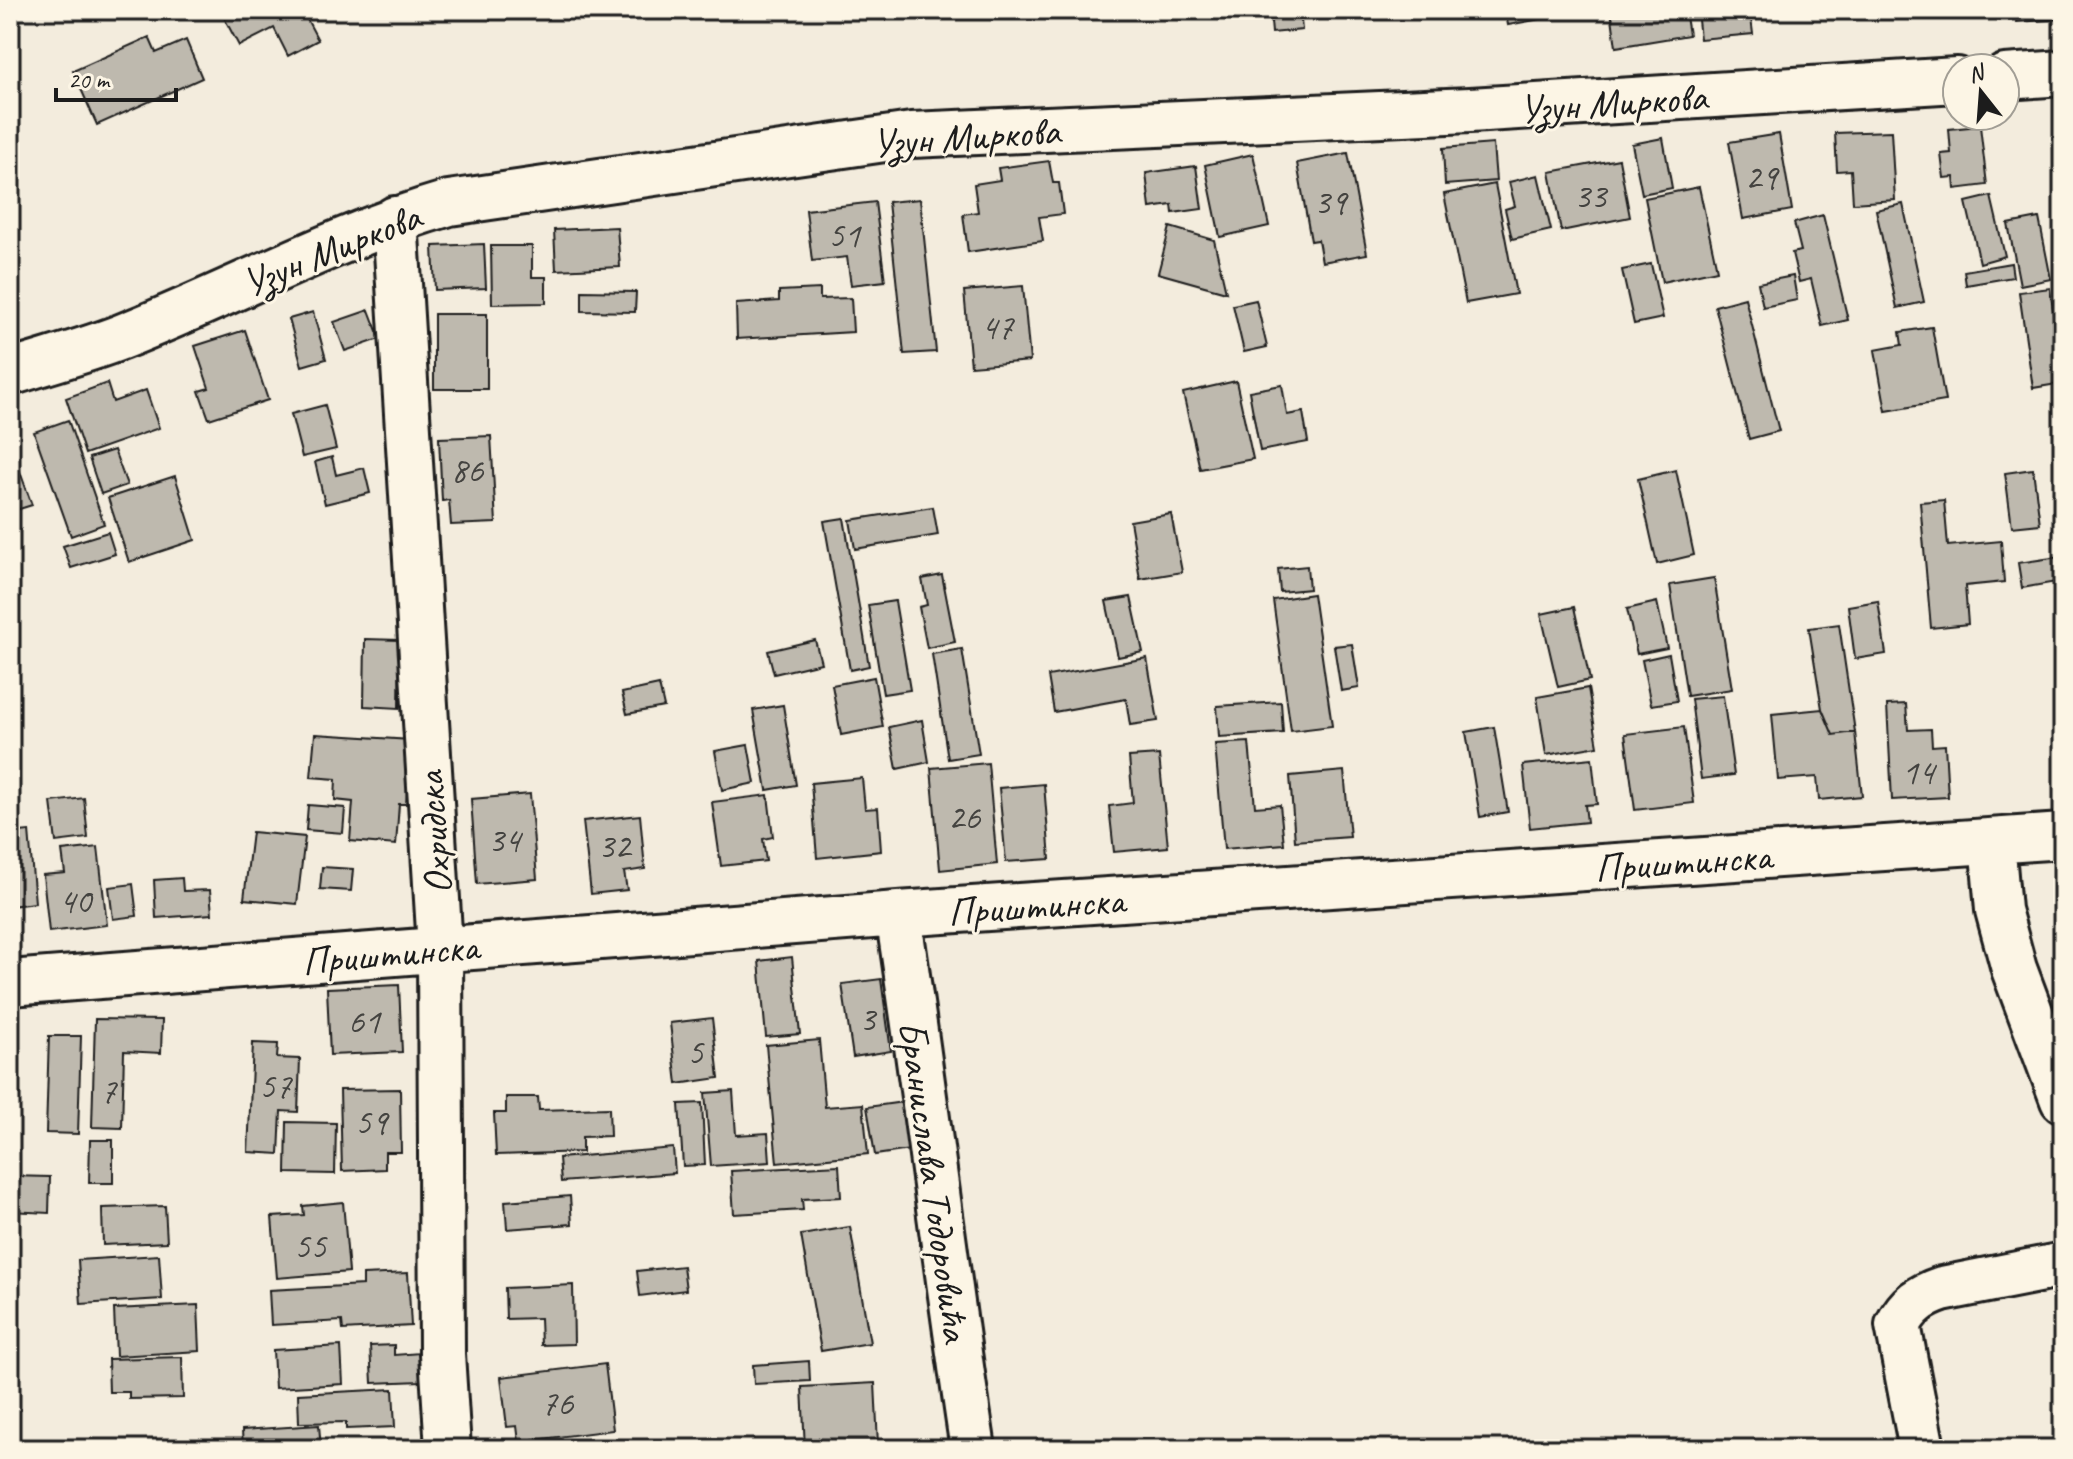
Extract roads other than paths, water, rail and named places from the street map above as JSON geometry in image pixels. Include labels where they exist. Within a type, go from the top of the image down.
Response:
[{"type":"street","points":[[2021,76],[2063,73]]},
{"type":"street","name":"Узун Миркова","points":[[10,373],[120,337],[348,237],[449,203],[912,135],[1470,110],[1941,81]]},
{"type":"street","name":"Охридска","points":[[395,219],[440,948],[442,1354],[448,1449]]},
{"type":"street","name":"Приштинска","points":[[10,983],[898,914],[2063,836]]},
{"type":"street","points":[[1992,841],[1998,910],[2014,969],[2063,1100]]},
{"type":"street","name":"Бранислава Тодоровића","points":[[898,914],[973,1449]]},
{"type":"street","points":[[1922,1449],[1898,1325],[1904,1313],[1926,1294],[1942,1289],[2063,1265]]}]
